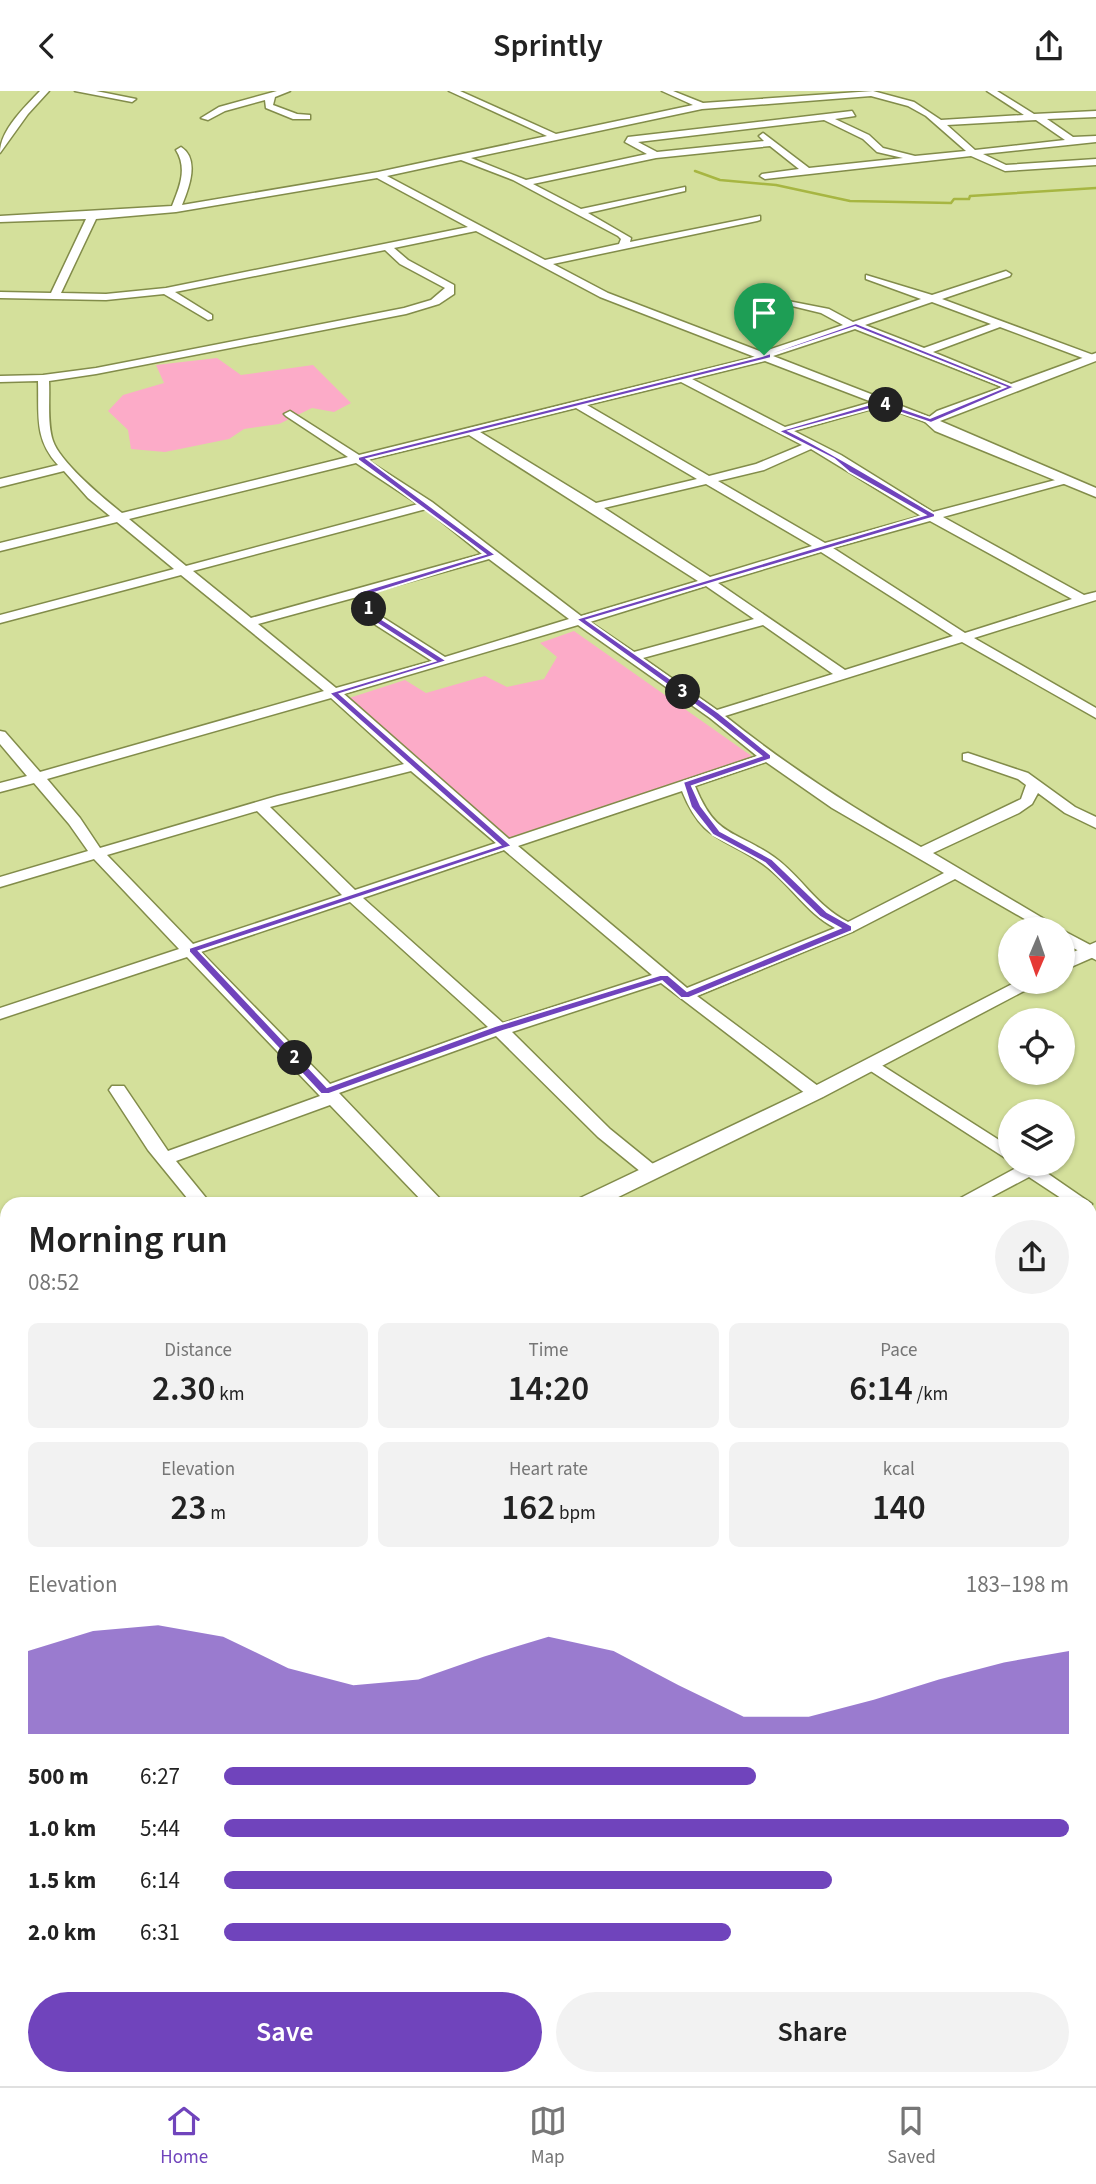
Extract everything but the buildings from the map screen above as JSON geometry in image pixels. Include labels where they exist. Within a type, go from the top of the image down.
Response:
[{"type":"street","points":[[0,150],[25,112],[46,91]]},
{"type":"street","points":[[79,91],[132,99]]},
{"type":"street","points":[[205,118],[222,109],[286,91]]},
{"type":"street","points":[[453,91],[553,136]]},
{"type":"street","points":[[666,91],[702,106]]},
{"type":"street","points":[[0,219],[92,216],[176,209],[378,175],[702,106],[882,91]]},
{"type":"street","points":[[991,91],[1065,137],[1077,141]]},
{"type":"street","points":[[871,93],[911,104],[939,123],[975,154],[1005,168],[1096,162]]},
{"type":"street","points":[[274,94],[268,106],[296,117],[307,117]]},
{"type":"street","points":[[628,140],[852,114]]},
{"type":"street","points":[[939,123],[1096,114]]},
{"type":"street","points":[[827,118],[866,137],[880,150],[919,160]]},
{"type":"street","points":[[599,126],[656,155]]},
{"type":"street","points":[[744,128],[772,143],[809,173]]},
{"type":"street","points":[[765,176],[1096,139]]},
{"type":"street","points":[[523,183],[656,155],[772,143]]},
{"type":"street","points":[[176,209],[187,173],[186,156],[181,150]]},
{"type":"street","points":[[461,157],[523,183],[578,212],[626,238],[624,245]]},
{"type":"street","points":[[378,175],[604,295],[931,421],[1096,493]]},
{"type":"street","points":[[578,212],[682,189]]},
{"type":"street","points":[[54,297],[92,216]]},
{"type":"street","points":[[543,263],[757,218]]},
{"type":"street","points":[[0,295],[120,297],[166,291],[389,248],[477,228]]},
{"type":"street","points":[[0,379],[43,378],[112,368],[406,311],[435,302],[450,292],[450,287],[404,262],[389,248]]},
{"type":"street","points":[[0,547],[579,405],[766,356],[1006,274]]},
{"type":"street","points":[[870,277],[1094,358]]},
{"type":"street","points":[[166,291],[208,317]]},
{"type":"street","points":[[792,303],[825,311],[1012,387]]},
{"type":"street","points":[[924,352],[1000,324]]},
{"type":"street","points":[[931,421],[942,414],[1094,358]]},
{"type":"street","points":[[43,378],[46,439],[65,467],[92,495],[334,693],[414,766],[685,995],[816,1093]]},
{"type":"street","points":[[682,378],[811,446],[932,516],[1089,598]]},
{"type":"street","points":[[782,431],[881,403]]},
{"type":"street","points":[[579,405],[823,547],[964,638],[1096,714]]},
{"type":"street","points":[[290,414],[428,505],[540,593],[581,619],[837,805],[1032,917]]},
{"type":"street","points":[[471,431],[709,581],[845,676]]},
{"type":"street","points":[[595,507],[761,467],[811,446]]},
{"type":"street","points":[[0,483],[65,467]]},
{"type":"street","points":[[0,788],[334,693],[823,547],[1063,480]]},
{"type":"street","points":[[0,619],[428,505]]},
{"type":"street","points":[[249,623],[491,555]]},
{"type":"street","points":[[362,593],[373,617]]},
{"type":"street","points":[[715,715],[1089,598]]},
{"type":"street","points":[[325,603],[373,617],[442,661]]},
{"type":"street","points":[[634,657],[767,620]]},
{"type":"street","points":[[0,736],[75,821],[97,854],[429,1197]]},
{"type":"street","points":[[0,1014],[768,757]]},
{"type":"street","points":[[968,757],[1023,776],[1070,810],[1096,823]]},
{"type":"street","points":[[0,882],[260,806],[414,766]]},
{"type":"street","points":[[921,853],[1014,810],[1027,801],[1034,784]]},
{"type":"street","points":[[687,785],[696,807],[717,833],[769,861],[823,915],[848,928]]},
{"type":"street","points":[[260,806],[352,896],[500,1029],[604,1133],[652,1173]]},
{"type":"street","points":[[685,995],[848,928],[955,873]]},
{"type":"street","points":[[1075,942],[1094,951]]},
{"type":"street","points":[[1075,959],[1094,951]]},
{"type":"street","points":[[164,1159],[500,1029],[664,977]]},
{"type":"street","points":[[601,1197],[816,1093],[1008,994]]},
{"type":"street","points":[[872,1064],[998,1147]]},
{"type":"street","points":[[118,1090],[164,1159],[196,1197]]},
{"type":"street","points":[[975,1197],[1010,1176]]},
{"type":"street","points":[[1041,1176],[1072,1197]]},
{"type":"shaded area","points":[[217,358],[241,375],[313,365],[351,403],[334,412],[312,408],[279,424],[244,429],[229,439],[165,452],[131,449],[128,430],[108,411],[123,395],[164,383],[156,365]]},
{"type":"shaded area","points":[[574,631],[753,757],[503,840],[340,701],[405,680],[426,693],[485,676],[507,687],[544,679],[557,657],[540,643]]},
{"type":"waterway","points":[[695,171],[720,180],[776,185],[850,201],[951,203],[954,199],[969,199],[970,196],[1096,188]]},
{"type":"route","points":[[856,325],[1012,387],[942,414],[931,421],[881,403],[782,431],[843,461],[851,470],[932,516],[581,619],[744,736],[768,757],[687,785],[696,807],[717,833],[769,861],[780,869],[823,915],[848,928],[685,995],[664,977],[499,1029],[325,1092],[192,950],[507,846],[334,693],[442,661],[373,617],[362,593],[491,555],[428,505],[361,459],[768,357],[764,355],[856,325]]}]
